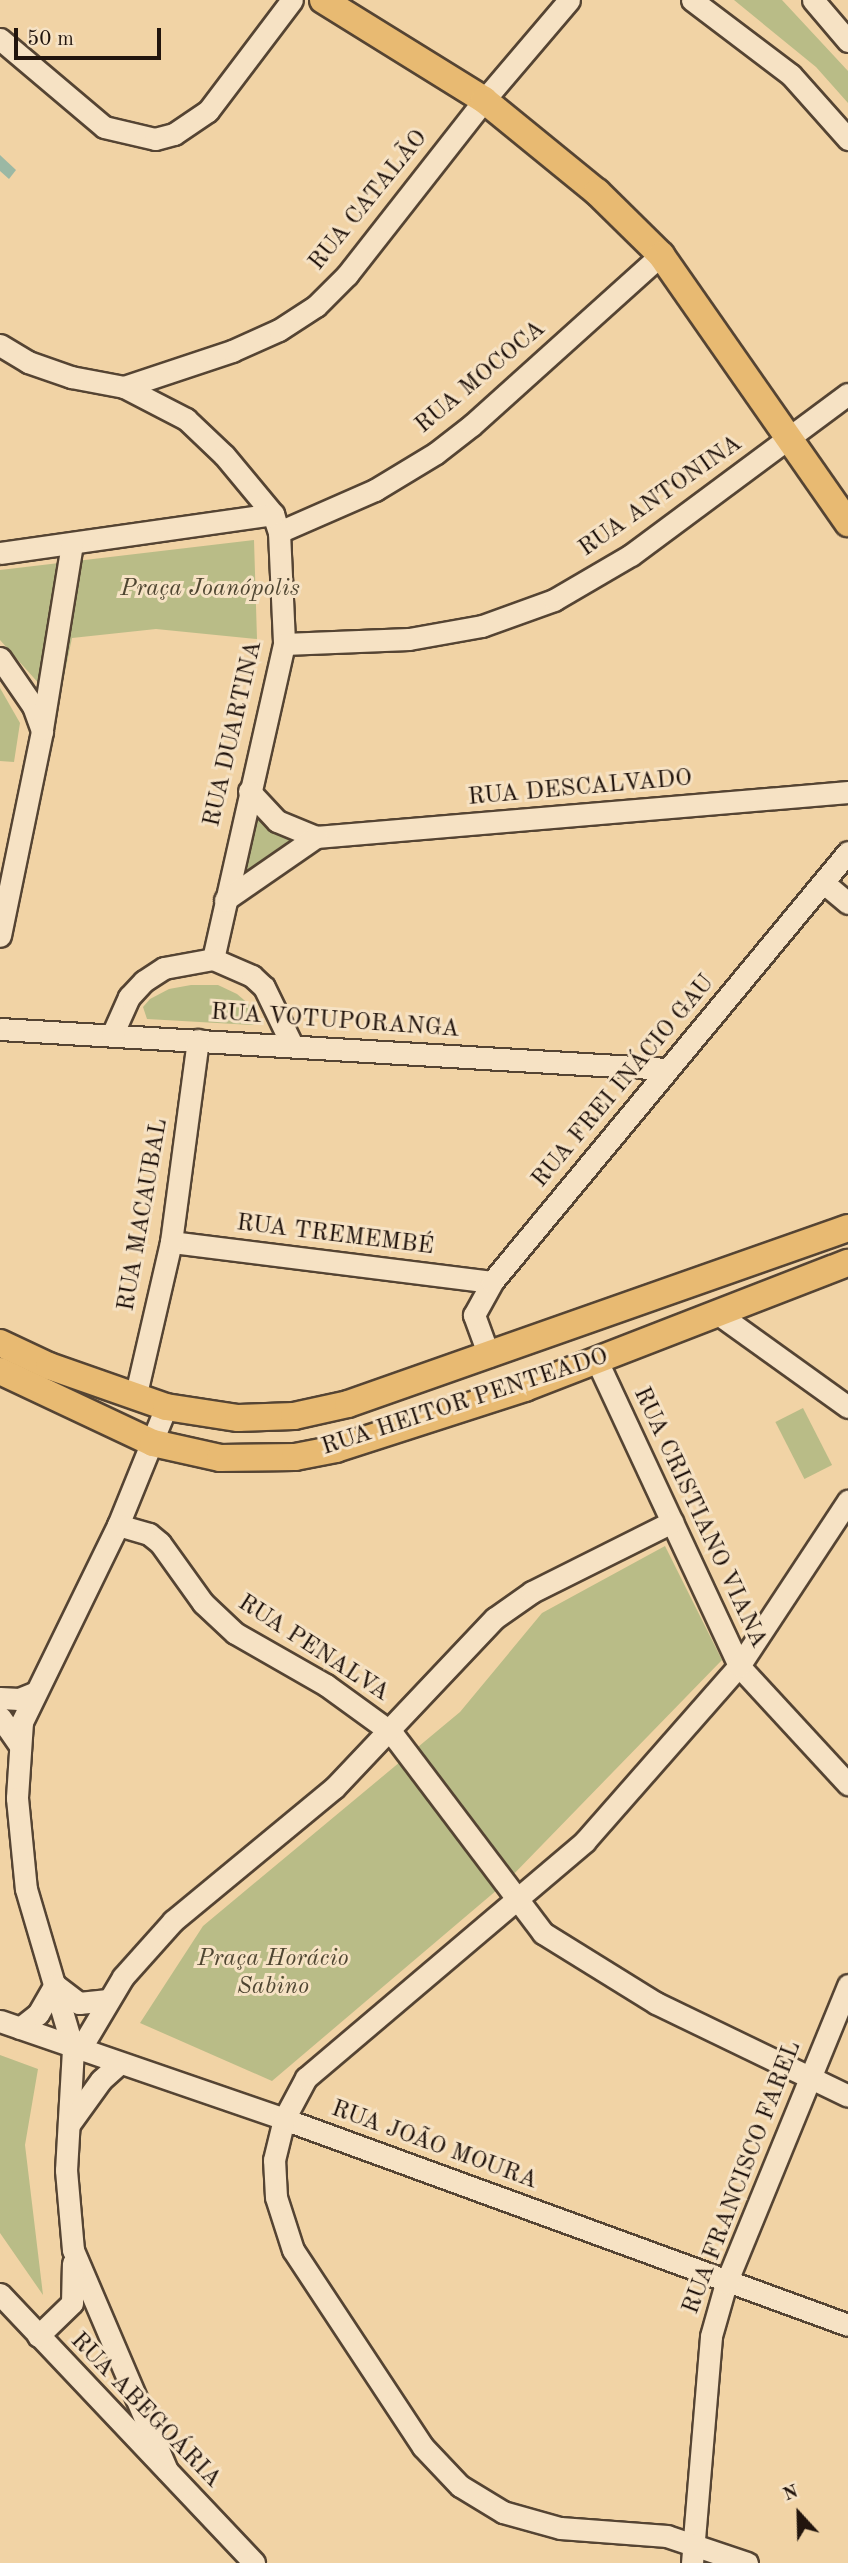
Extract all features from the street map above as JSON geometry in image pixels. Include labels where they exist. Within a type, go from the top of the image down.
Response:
[{"type":"main road","points":[[323,0],[484,100],[597,192],[661,255],[791,437],[848,523]]},
{"type":"main road","name":"RUA HEITOR PENTEADO","points":[[0,1342],[135,1398],[166,1407],[238,1418],[294,1416],[348,1404],[848,1228]]},
{"type":"main road","name":"RUA HEITOR PENTEADO","points":[[0,1371],[153,1443],[220,1458],[295,1457],[335,1449],[500,1396],[848,1264]]},
{"type":"street","points":[[0,39],[104,127],[155,139],[174,134],[208,111],[292,0]]},
{"type":"street","name":"RUA CATALÃO","points":[[124,387],[232,351],[279,330],[316,306],[347,275],[484,100],[569,0]]},
{"type":"street","points":[[692,0],[791,75],[848,139]]},
{"type":"street","points":[[813,0],[848,41]]},
{"type":"street","name":"RUA MOCOCA","points":[[276,523],[375,490],[436,453],[472,425],[661,255]]},
{"type":"street","points":[[0,345],[28,362],[71,377],[124,387],[186,419],[224,455],[276,523]]},
{"type":"street","name":"RUA ANTONINA","points":[[284,644],[409,639],[482,626],[554,600],[631,555],[848,394]]},
{"type":"street","points":[[0,554],[72,543],[276,523]]},
{"type":"street","name":"RUA DUARTINA","points":[[213,959],[284,644],[276,523]]},
{"type":"street","points":[[0,936],[42,731],[72,543]]},
{"type":"street","points":[[0,658],[33,706],[42,731]]},
{"type":"street","name":"RUA DESCALVADO","points":[[249,791],[277,821],[316,837],[848,792]]},
{"type":"street","name":"RUA DESCALVADO","points":[[225,900],[316,837]]},
{"type":"street","name":"RUA FREI INÁCIO GAU","points":[[489,1356],[474,1315],[492,1282],[848,852]]},
{"type":"street","points":[[824,883],[848,903]]},
{"type":"street","points":[[113,1035],[129,997],[144,981],[164,968],[213,959],[252,976],[264,988],[292,1045]]},
{"type":"street","name":"RUA VOTUPORANGA","points":[[0,1029],[667,1069]]},
{"type":"street","name":"RUA MACAUBAL","points":[[135,1398],[171,1242],[198,1040]]},
{"type":"street","name":"RUA TREMEMBÉ","points":[[171,1242],[492,1282]]},
{"type":"street","points":[[717,1313],[848,1407]]},
{"type":"street","name":"RUA CRISTIANO VIANA","points":[[597,1361],[739,1666],[848,1784]]},
{"type":"street","points":[[38,2336],[72,2303],[72,2250],[66,2170],[76,2050],[26,1889],[17,1798],[22,1722],[118,1525],[166,1407]]},
{"type":"street","points":[[747,2563],[548,2525],[503,2512],[441,2470],[293,2250],[276,2197],[274,2160],[284,2119],[306,2078],[517,1903],[585,1841],[739,1666],[848,1501]]},
{"type":"street","points":[[76,2050],[107,2000],[173,1921],[334,1788],[391,1732],[495,1618],[532,1592],[672,1522]]},
{"type":"street","name":"RUA PENALVA","points":[[118,1525],[149,1534],[160,1543],[204,1603],[235,1633],[326,1685],[391,1732],[517,1903],[543,1933],[656,2003],[848,2096]]},
{"type":"street","points":[[0,1698],[19,1699],[34,1693]]},
{"type":"street","points":[[0,1717],[20,1746]]},
{"type":"street","points":[[55,1985],[79,2003],[107,2000]]},
{"type":"street","points":[[10,2024],[38,2014],[55,1985]]},
{"type":"street","name":"RUA FRANCISCO FAREL","points":[[692,2552],[710,2336],[726,2283],[848,1985]]},
{"type":"street","name":"RUA JOÃO MOURA","points":[[10,2024],[76,2050],[284,2119],[726,2283],[848,2325]]},
{"type":"street","points":[[70,2123],[101,2080],[119,2064]]},
{"type":"street","points":[[72,2250],[167,2470]]},
{"type":"street","name":"RUA ABEGOÁRIA","points":[[0,2294],[254,2563]]},
{"type":"street","points":[[118,2420],[137,2404]]},
{"type":"green space","points":[[734,0],[782,0],[848,71],[848,103],[816,67]]},
{"type":"green space","name":"Praça Joanópolis","points":[[254,540],[257,639],[156,629],[72,638],[58,705],[0,640],[0,570]]},
{"type":"green space","points":[[0,688],[20,723],[14,762],[0,761]]},
{"type":"green space","points":[[256,814],[295,839],[238,877]]},
{"type":"green space","points":[[191,985],[218,985],[237,994],[258,1012],[259,1022],[252,1025],[147,1019],[143,1007],[150,999],[169,989]]},
{"type":"green space","points":[[803,1408],[832,1465],[804,1479],[775,1422]]},
{"type":"green space","name":"Praça Horácio Sabino","points":[[665,1546],[722,1660],[504,1884],[272,2081],[140,2023],[203,1926],[460,1712],[542,1613]]},
{"type":"green space","points":[[0,2055],[38,2069],[25,2145],[43,2295],[0,2233]]},
{"type":"shaded area","points":[[0,155],[16,170],[9,179],[0,171]]}]
